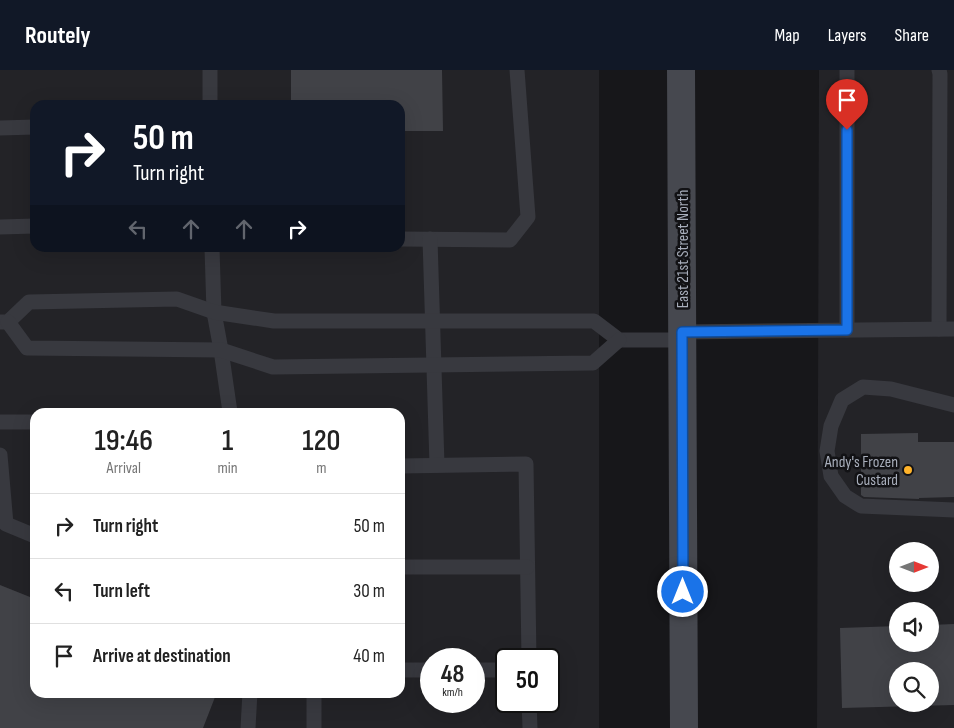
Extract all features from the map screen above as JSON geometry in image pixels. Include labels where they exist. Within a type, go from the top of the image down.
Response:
[{"type":"main road","name":"East 21st Street North","points":[[681,70],[684,728]]},
{"type":"lane","points":[[210,70],[210,100]]},
{"type":"lane","points":[[405,239],[510,240],[528,217],[517,70]]},
{"type":"lane","points":[[847,70],[847,330]]},
{"type":"lane","points":[[619,340],[594,321],[274,321],[214,312],[176,299],[29,302],[4,322],[27,348],[221,350],[273,367],[593,363],[619,340],[847,330],[947,329],[939,70]]},
{"type":"lane","points":[[0,128],[30,127]]},
{"type":"lane","points":[[0,227],[30,226]]},
{"type":"lane","points":[[430,239],[437,465]]},
{"type":"lane","points":[[212,252],[214,312],[229,408]]},
{"type":"lane","points":[[954,405],[891,389],[863,387],[842,400],[831,426],[827,451],[831,476],[846,496],[861,506],[954,510]]},
{"type":"lane","points":[[0,422],[30,422]]},
{"type":"lane","points":[[0,455],[6,524],[30,534]]},
{"type":"lane","points":[[405,466],[526,464],[528,648]]},
{"type":"lane","points":[[405,567],[528,567]]},
{"type":"lane","points":[[405,670],[420,670]]},
{"type":"lane","points":[[248,728],[250,698]]},
{"type":"lane","points":[[314,698],[314,728]]},
{"type":"lane","points":[[529,713],[530,728]]},
{"type":"shaded area","points":[[0,70],[599,70],[599,728],[0,728]]},
{"type":"shaded area","points":[[819,70],[954,70],[954,728],[817,728]]},
{"type":"building","points":[[291,70],[442,70],[443,131],[405,131],[405,100],[291,100]]},
{"type":"building","name":"Andy's Frozen Custard","points":[[918,433],[918,442],[954,442],[954,497],[919,499],[864,497],[861,495],[861,434]]},
{"type":"building","points":[[0,585],[30,597],[30,698],[215,698],[203,728],[0,728]]},
{"type":"building","points":[[954,624],[954,705],[939,705],[939,662],[889,662],[889,707],[842,708],[840,628],[889,626],[889,652],[939,652],[939,625]]},
{"type":"place","name":"Andy's Frozen Custard","points":[[908,470]]},
{"type":"route","points":[[683,592],[682,332],[847,330],[847,130]]}]
